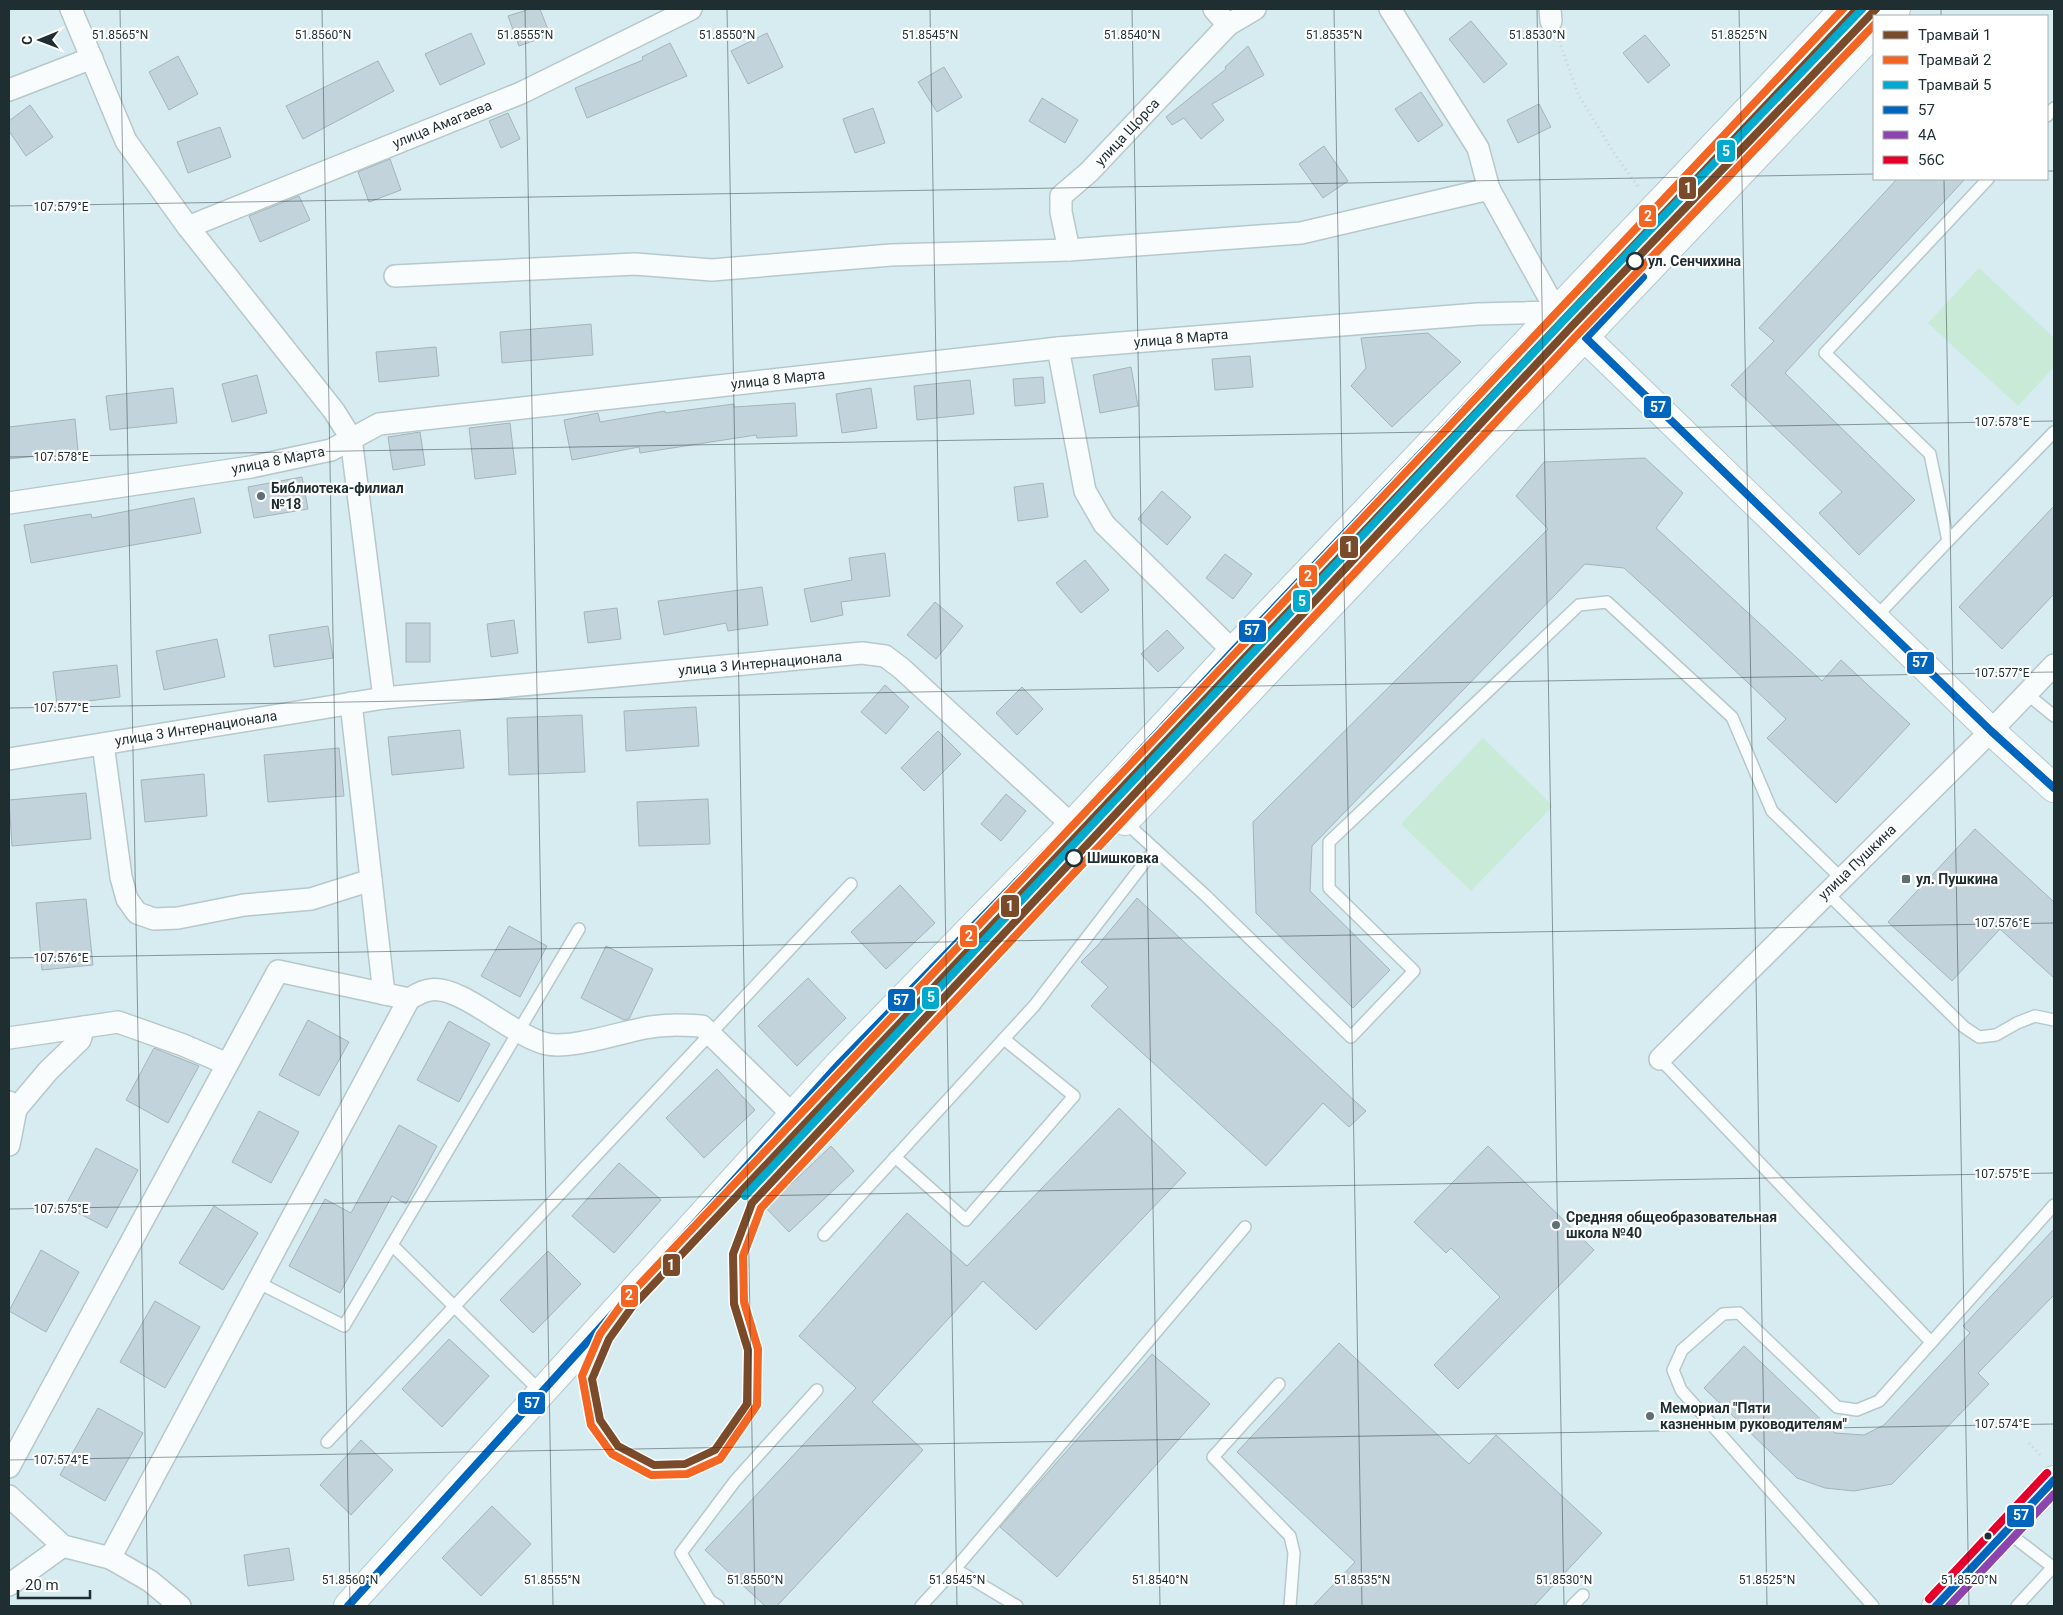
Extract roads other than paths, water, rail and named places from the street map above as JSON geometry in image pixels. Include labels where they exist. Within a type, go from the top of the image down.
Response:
[{"type":"street","points":[[71,9],[126,141],[188,227],[334,411],[351,438],[384,698]]},
{"type":"street","name":"улица Амагаева","points":[[188,227],[522,92],[691,9]]},
{"type":"street","points":[[1214,9],[1228,25]]},
{"type":"street","name":"улица Щорса","points":[[1069,250],[1061,212],[1061,196],[1089,172],[1228,25],[1255,9]]},
{"type":"street","points":[[1390,9],[1478,148],[1489,189],[1557,312],[1991,731],[2054,788]]},
{"type":"street","points":[[348,1606],[840,1063],[1072,826],[1233,651],[1844,9]]},
{"type":"street","points":[[1125,821],[1586,338],[1873,33]]},
{"type":"street","points":[[9,90],[92,58]]},
{"type":"street","points":[[395,276],[634,264],[712,270],[891,255],[1069,250],[1300,233],[1489,189]]},
{"type":"street","name":"улица 8 Марта","points":[[9,503],[251,467],[331,450],[379,424],[1058,348],[1478,314],[1557,312]]},
{"type":"street","points":[[1058,348],[1085,491],[1104,524],[1233,651]]},
{"type":"street","name":"улица 3 Интернационала","points":[[9,759],[384,698],[862,654],[885,656],[1072,826]]},
{"type":"street","name":"улица Пушкина","points":[[1660,1059],[1991,731],[2054,665]]},
{"type":"street","points":[[351,703],[384,994]]},
{"type":"street","points":[[103,744],[121,877],[127,899],[137,913],[154,919],[178,918],[244,905],[311,899],[371,880]]},
{"type":"street","points":[[9,1467],[278,971],[409,999],[432,989],[443,991],[475,1005],[519,1031],[546,1044],[592,1039],[670,1024],[702,1026],[794,1115]]},
{"type":"street","points":[[110,1558],[409,999]]},
{"type":"street","points":[[9,1038],[118,1022],[183,1045],[227,1064]]},
{"type":"street","points":[[9,1145],[12,1106],[80,1040],[84,1027]]},
{"type":"street","points":[[1936,1606],[2054,1480]]},
{"type":"street","points":[[9,1496],[63,1546],[110,1558],[150,1581],[180,1606]]},
{"type":"street","points":[[9,1585],[63,1546]]},
{"type":"lane","points":[[1948,540],[1930,454],[1825,354],[1987,180]]},
{"type":"lane","points":[[1875,618],[2054,432]]},
{"type":"lane","points":[[1098,797],[1156,849],[1351,1037],[1414,971],[1329,888],[1328,842],[1579,605],[1607,602],[1732,717],[1772,811],[1834,885],[1964,1027],[1980,1037],[1996,1035],[2017,1023],[2035,1016],[2054,1020]]},
{"type":"lane","points":[[2027,694],[2054,716]]},
{"type":"lane","points":[[824,1234],[1034,1006],[1156,849]]},
{"type":"lane","points":[[327,1442],[851,884]]},
{"type":"lane","points":[[257,1282],[344,1326],[579,929]]},
{"type":"lane","points":[[895,1157],[966,1220],[1074,1096],[1004,1039]]},
{"type":"lane","points":[[1660,1059],[1931,1342]]},
{"type":"lane","points":[[1873,1606],[1681,1390],[1673,1370],[1682,1350],[1723,1314],[1739,1313],[1837,1407],[1857,1410],[1879,1401],[2054,1205]]},
{"type":"lane","points":[[921,1606],[1245,1227]]},
{"type":"lane","points":[[392,1245],[541,1392]]},
{"type":"lane","points":[[1279,1384],[1213,1456],[1290,1536],[1294,1553],[1290,1606]]},
{"type":"lane","points":[[718,1606],[710,1601],[681,1553],[736,1481],[817,1390]]},
{"type":"lane","points":[[2007,1532],[2053,1568],[2017,1606]]},
{"type":"lane","points":[[955,1568],[1017,1606]]},
{"type":"lane","points":[[1572,1606],[1583,1595]]},
{"type":"tram line","name":"2","points":[[1843,9],[625,1300],[600,1334],[582,1376],[591,1425],[612,1454],[651,1475],[687,1474],[720,1459],[757,1405],[758,1349],[744,1302],[743,1256],[761,1208],[1579,333],[1873,26]]},
{"type":"tram line","name":"1","points":[[1857,9],[632,1307],[609,1339],[592,1379],[600,1420],[618,1446],[654,1465],[685,1464],[715,1450],[747,1404],[748,1350],[734,1304],[733,1254],[752,1203],[1572,326],[1876,9]]},
{"type":"tram line","name":"5","points":[[745,1196],[1565,319],[1862,9]]},
{"type":"place","name":"ул. Сенчихина","points":[[1635,261]]},
{"type":"place","name":"Библиотека-филиал №18","points":[[261,496]]},
{"type":"place","name":"Шишковка","points":[[1074,858]]},
{"type":"place","name":"ул. Пушкина","points":[[1906,879]]},
{"type":"place","name":"Средняя общеобразовательная школа №40","points":[[1556,1225]]},
{"type":"place","name":"Мемориал \"Пяти казненным руководителям\"","points":[[1650,1416]]}]
